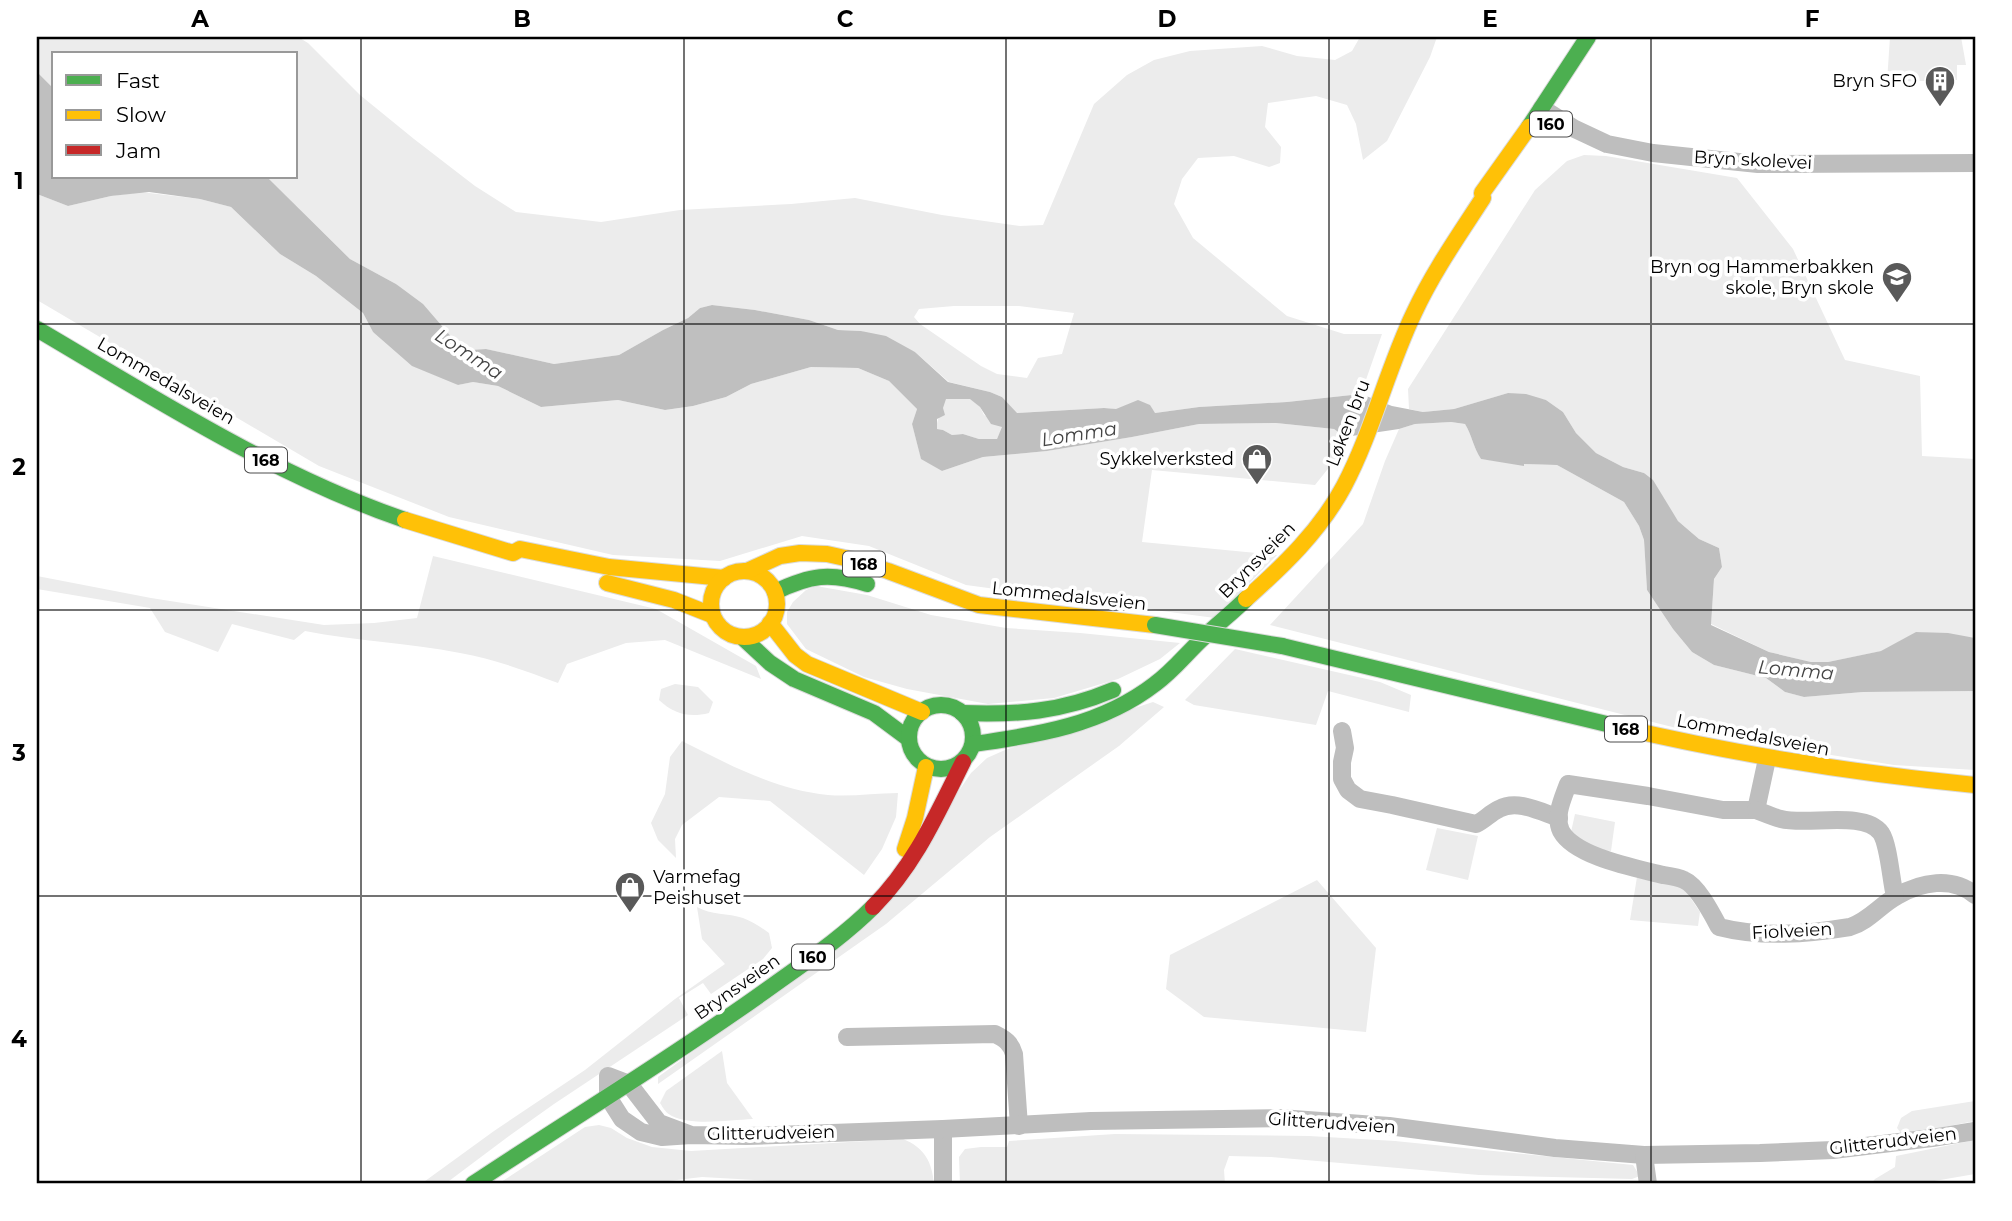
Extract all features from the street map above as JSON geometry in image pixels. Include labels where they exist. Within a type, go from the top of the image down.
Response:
[{"type":"main road","name":"160","points":[[1567,102],[1546,123],[1482,193],[1483,198],[1489,196],[1546,123],[1588,37]]},
{"type":"main road","points":[[1591,63],[1602,37]]},
{"type":"main road","name":"Løken bru","points":[[1343,488],[1389,371],[1426,289],[1483,198]]},
{"type":"main road","name":"Lommedalsveien","points":[[37,329],[211,430],[314,484],[372,509],[513,552],[520,549],[618,569],[724,578]]},
{"type":"main road","name":"Brynsveien","points":[[973,744],[1052,732],[1106,714],[1134,698],[1168,674],[1262,585],[1323,519],[1343,488]]},
{"type":"main road","name":"Lommedalsveien","points":[[513,552],[517,559],[674,600],[712,615]]},
{"type":"main road","name":"Lommedalsveien","points":[[747,571],[780,556],[800,553],[827,554],[888,571],[979,605],[1230,636],[1282,646],[1683,743],[1863,775],[1975,785]]},
{"type":"main road","points":[[743,638],[755,636],[765,630],[775,617],[777,605],[775,592],[767,581],[758,574],[747,571]]},
{"type":"main road","name":"168","points":[[724,578],[735,572],[747,571]]},
{"type":"main road","name":"168","points":[[775,592],[792,583],[825,575],[878,587]]},
{"type":"main road","points":[[712,615],[710,599],[724,578]]},
{"type":"main road","name":"Lommedalsveien","points":[[910,596],[943,605],[979,605]]},
{"type":"main road","name":"168","points":[[712,615],[722,629],[732,636],[743,638],[769,663],[794,679],[874,713],[909,739]]},
{"type":"main road","points":[[770,623],[782,641],[807,664],[922,712],[909,729],[909,739],[913,754],[926,767],[944,770],[962,762]]},
{"type":"main road","name":"Brynsveien","points":[[962,713],[1024,714],[1053,710],[1109,692],[1191,650]]},
{"type":"main road","name":"160","points":[[922,712],[936,705],[948,706],[962,713]]},
{"type":"main road","points":[[962,713],[973,732],[973,744]]},
{"type":"main road","name":"160","points":[[962,762],[973,744]]},
{"type":"main road","name":"Brynsveien","points":[[473,1184],[612,1082],[825,949],[862,918],[894,883],[922,845],[962,762]]},
{"type":"main road","name":"160","points":[[814,936],[874,891],[896,864],[912,829],[926,767]]},
{"type":"main road","points":[[456,1184],[539,1122]]},
{"type":"street","name":"Bryn skolevei","points":[[1546,123],[1575,129],[1607,144],[1653,153],[1758,164],[1975,163]]},
{"type":"street","points":[[1342,732],[1345,748],[1342,779],[1348,790],[1360,799],[1476,824],[1498,809],[1511,805],[1559,818],[1568,784],[1723,810],[1756,810],[1781,819],[1848,821],[1872,825],[1881,833],[1886,845],[1895,896]]},
{"type":"street","points":[[1756,810],[1767,759]]},
{"type":"street","name":"Fiolveien","points":[[1559,818],[1561,831],[1575,845],[1609,860],[1685,880],[1698,894],[1719,927],[1740,933],[1780,934],[1850,927],[1860,924],[1895,896],[1919,886],[1945,882],[1966,887],[1975,895]]},
{"type":"street","points":[[848,1037],[995,1034],[1011,1045],[1014,1054],[1019,1126]]},
{"type":"street","name":"Glitterudveien","points":[[612,1082],[622,1119],[641,1132],[662,1137],[1145,1120],[1280,1118],[1389,1126],[1555,1148],[1644,1155],[1833,1150],[1975,1131]]},
{"type":"street","name":"Glitterudveien","points":[[612,1082],[659,1123],[691,1135]]},
{"type":"street","points":[[943,1129],[943,1184]]},
{"type":"street","points":[[1644,1155],[1648,1184]]},
{"type":"shaded area","points":[[37,37],[298,37],[308,43],[360,95],[414,139],[475,186],[516,212],[601,222],[680,210],[855,198],[942,215],[1020,226],[1043,225],[1094,104],[1127,75],[1154,60],[1190,51],[1262,46],[1297,56],[1335,60],[1352,51],[1360,37],[1437,37],[1430,57],[1387,141],[1363,160],[1356,124],[1347,105],[1316,96],[1268,103],[1265,127],[1281,147],[1280,163],[1269,167],[1234,156],[1198,158],[1182,179],[1174,204],[1193,238],[1287,316],[1344,334],[1382,334],[1361,394],[1155,413],[1104,408],[1016,413],[1002,397],[949,382],[915,352],[861,331],[838,330],[809,320],[712,305],[700,308],[688,318],[619,355],[554,364],[486,349],[470,350],[460,347],[441,325],[396,284],[350,259],[268,178],[298,178],[298,52],[52,52],[52,87],[37,72]],"holes":[[[954,306],[1019,306],[1074,313],[1062,354],[1038,358],[1027,378],[997,374],[981,366],[920,324],[914,317],[919,309]]]},
{"type":"shaded area","points":[[1890,37],[1961,37],[1966,65],[1957,65],[1957,80],[1887,82]]},
{"type":"shaded area","points":[[1584,155],[1606,156],[1737,178],[1793,249],[1845,360],[1920,376],[1922,456],[1975,459],[1975,638],[1917,632],[1882,651],[1828,662],[1811,662],[1769,652],[1711,624],[1714,579],[1722,567],[1719,548],[1699,539],[1678,521],[1644,473],[1623,467],[1596,453],[1576,433],[1563,412],[1546,400],[1508,393],[1454,409],[1423,412],[1409,409],[1408,389],[1535,190],[1567,161]]},
{"type":"shaded area","points":[[141,192],[200,199],[231,207],[280,254],[316,276],[363,313],[373,332],[458,385],[473,382],[498,386],[541,407],[618,400],[665,410],[726,397],[751,384],[811,367],[858,368],[889,381],[917,409],[912,424],[921,458],[942,471],[983,457],[1047,451],[1199,424],[1276,423],[1334,429],[1345,437],[1339,455],[1315,485],[1152,470],[1142,542],[1277,555],[1215,618],[966,585],[869,546],[802,536],[720,561],[613,555],[449,517],[319,466],[37,300],[37,194],[68,206]]},
{"type":"shaded area","points":[[970,398],[984,415],[1003,426],[997,439],[952,435],[936,429],[945,399]]},
{"type":"shaded area","points":[[1415,424],[1465,424],[1481,459],[1557,465],[1624,502],[1644,540],[1647,590],[1692,652],[1714,665],[1766,678],[1785,692],[1804,697],[1863,692],[1975,691],[1975,770],[1894,765],[1700,734],[1270,625],[1363,524],[1399,429]]},
{"type":"shaded area","points":[[433,556],[656,609],[756,666],[761,679],[665,640],[626,643],[567,664],[558,683],[498,662],[460,653],[305,631],[294,640],[232,624],[218,652],[165,632],[150,608],[37,589],[37,576],[151,598],[324,625],[374,623],[417,618]]},
{"type":"shaded area","points":[[816,586],[867,595],[931,615],[1006,628],[1180,643],[1160,659],[1118,679],[1054,698],[988,704],[907,689],[864,677],[806,649],[787,624],[787,612],[806,590]]},
{"type":"shaded area","points":[[1235,649],[1380,682],[1411,695],[1409,712],[1328,691],[1316,725],[1194,705],[1185,700]]},
{"type":"shaded area","points":[[675,684],[698,687],[713,702],[709,713],[682,714],[659,700],[661,689]]},
{"type":"shaded area","points":[[1153,702],[1164,707],[1119,746],[990,837],[886,924],[658,1084],[658,1077],[868,924],[971,773],[987,758]]},
{"type":"shaded area","points":[[682,741],[752,775],[789,788],[837,795],[898,793],[896,817],[882,849],[864,875],[770,801],[719,797],[682,825],[675,839],[676,858],[658,840],[651,823],[665,794],[670,757]]},
{"type":"shaded area","points":[[1575,814],[1615,822],[1611,851],[1589,845],[1571,832]]},
{"type":"shaded area","points":[[1437,828],[1478,836],[1468,880],[1426,870]]},
{"type":"shaded area","points":[[1637,877],[1683,887],[1700,912],[1698,926],[1630,920]]},
{"type":"shaded area","points":[[1317,880],[1376,948],[1366,1032],[1204,1017],[1166,989],[1170,955]]},
{"type":"shaded area","points":[[697,907],[754,923],[769,933],[772,948],[763,959],[711,994],[703,983],[679,998],[688,1015],[554,1104],[445,1184],[421,1184],[585,1070],[675,999],[725,964],[702,939]]},
{"type":"shaded area","points":[[722,1051],[727,1083],[753,1119],[700,1122],[680,1119],[668,1113],[660,1103],[666,1091]]},
{"type":"shaded area","points":[[1975,1101],[1975,1121],[1911,1133],[1901,1133],[1897,1128],[1901,1118],[1912,1111]]},
{"type":"shaded area","points":[[599,1125],[652,1147],[691,1151],[903,1139],[922,1151],[931,1169],[934,1184],[826,1184],[702,1177],[643,1184],[498,1184],[585,1127]]},
{"type":"shaded area","points":[[1115,1134],[1309,1136],[1395,1141],[1633,1165],[1640,1176],[1632,1179],[1479,1175],[1271,1157],[1229,1156],[1224,1170],[1225,1184],[960,1184],[959,1157],[965,1149],[1007,1147],[1009,1141]]},
{"type":"shaded area","points":[[1975,1140],[1975,1174],[1917,1184],[1871,1184],[1895,1167],[1896,1156]]},
{"type":"water","name":"Lomma","points":[[37,72],[52,87],[52,178],[268,178],[350,259],[396,284],[423,304],[460,347],[470,350],[486,349],[554,364],[619,355],[688,318],[700,308],[712,305],[755,310],[809,320],[838,330],[886,336],[915,352],[948,382],[1002,397],[1017,413],[1116,409],[1138,400],[1150,405],[1155,413],[1361,394],[1392,406],[1423,412],[1454,409],[1508,393],[1526,394],[1546,400],[1563,412],[1576,433],[1596,453],[1623,467],[1644,473],[1653,480],[1678,521],[1699,539],[1719,548],[1722,567],[1714,579],[1711,625],[1769,652],[1811,662],[1828,662],[1881,651],[1916,632],[1948,633],[1975,638],[1975,691],[1863,692],[1804,697],[1785,692],[1766,678],[1714,665],[1692,652],[1647,590],[1644,540],[1624,502],[1557,465],[1524,466],[1481,459],[1465,424],[1415,424],[1345,437],[1334,429],[1276,423],[1199,424],[1047,451],[983,457],[942,471],[921,459],[912,424],[917,409],[889,381],[858,368],[811,367],[751,384],[726,397],[665,410],[618,400],[541,407],[498,386],[473,382],[458,385],[412,366],[373,332],[363,313],[316,276],[280,254],[231,207],[200,199],[149,192],[111,196],[68,206],[37,194]],"holes":[[[946,399],[970,399],[980,407],[991,424],[1002,427],[997,439],[952,435],[937,429],[937,419],[945,415],[943,408]]]},
{"type":"traffic: fast","points":[[1529,127],[1588,37]]},
{"type":"traffic: fast","points":[[37,329],[262,458],[356,502],[405,520]]},
{"type":"traffic: fast","points":[[775,592],[820,577],[842,578],[867,584]]},
{"type":"traffic: fast","points":[[973,744],[1068,726],[1091,719],[1135,698],[1162,679],[1246,599]]},
{"type":"traffic: fast","points":[[1155,625],[1282,646]]},
{"type":"traffic: fast","points":[[743,638],[770,663],[794,679],[874,713],[909,739]]},
{"type":"traffic: fast","points":[[1282,646],[1615,726]]},
{"type":"traffic: fast","points":[[962,713],[1039,710],[1075,703],[1113,690]]},
{"type":"traffic: fast","points":[[941,705],[953,707],[964,714],[971,725],[973,737],[971,749],[964,760],[953,767],[941,769],[929,767],[918,760],[911,749],[909,737],[911,725],[918,714],[929,707],[941,705]]},
{"type":"traffic: fast","points":[[473,1184],[732,1015],[822,950],[873,907]]},
{"type":"traffic: slow","points":[[1246,599],[1300,547],[1324,518],[1344,486],[1421,298],[1483,198],[1482,193],[1529,127]]},
{"type":"traffic: slow","points":[[405,520],[513,553],[520,549],[609,567],[724,578]]},
{"type":"traffic: slow","points":[[747,571],[780,556],[800,553],[827,554],[888,571],[979,605],[1155,625]]},
{"type":"traffic: slow","points":[[738,571],[750,571],[762,576],[772,586],[777,604],[775,617],[762,632],[750,637],[738,637],[726,632],[716,622],[711,610],[711,598],[716,586],[726,576],[738,571]]},
{"type":"traffic: slow","points":[[607,583],[674,600],[712,615]]},
{"type":"traffic: slow","points":[[770,623],[795,655],[807,664],[922,712]]},
{"type":"traffic: slow","points":[[1615,726],[1794,762],[1975,785]]},
{"type":"traffic: slow","points":[[905,849],[926,767]]},
{"type":"traffic: jam","points":[[873,907],[913,856],[963,762]]},
{"type":"place","name":"Bryn SFO","points":[[1940,108]]},
{"type":"place","name":"Bryn og Hammerbakken skole, Bryn skole","points":[[1897,304]]},
{"type":"place","name":"Sykkelverksted","points":[[1257,486]]},
{"type":"place","name":"Varmefag Peishuset","points":[[630,914]]}]
